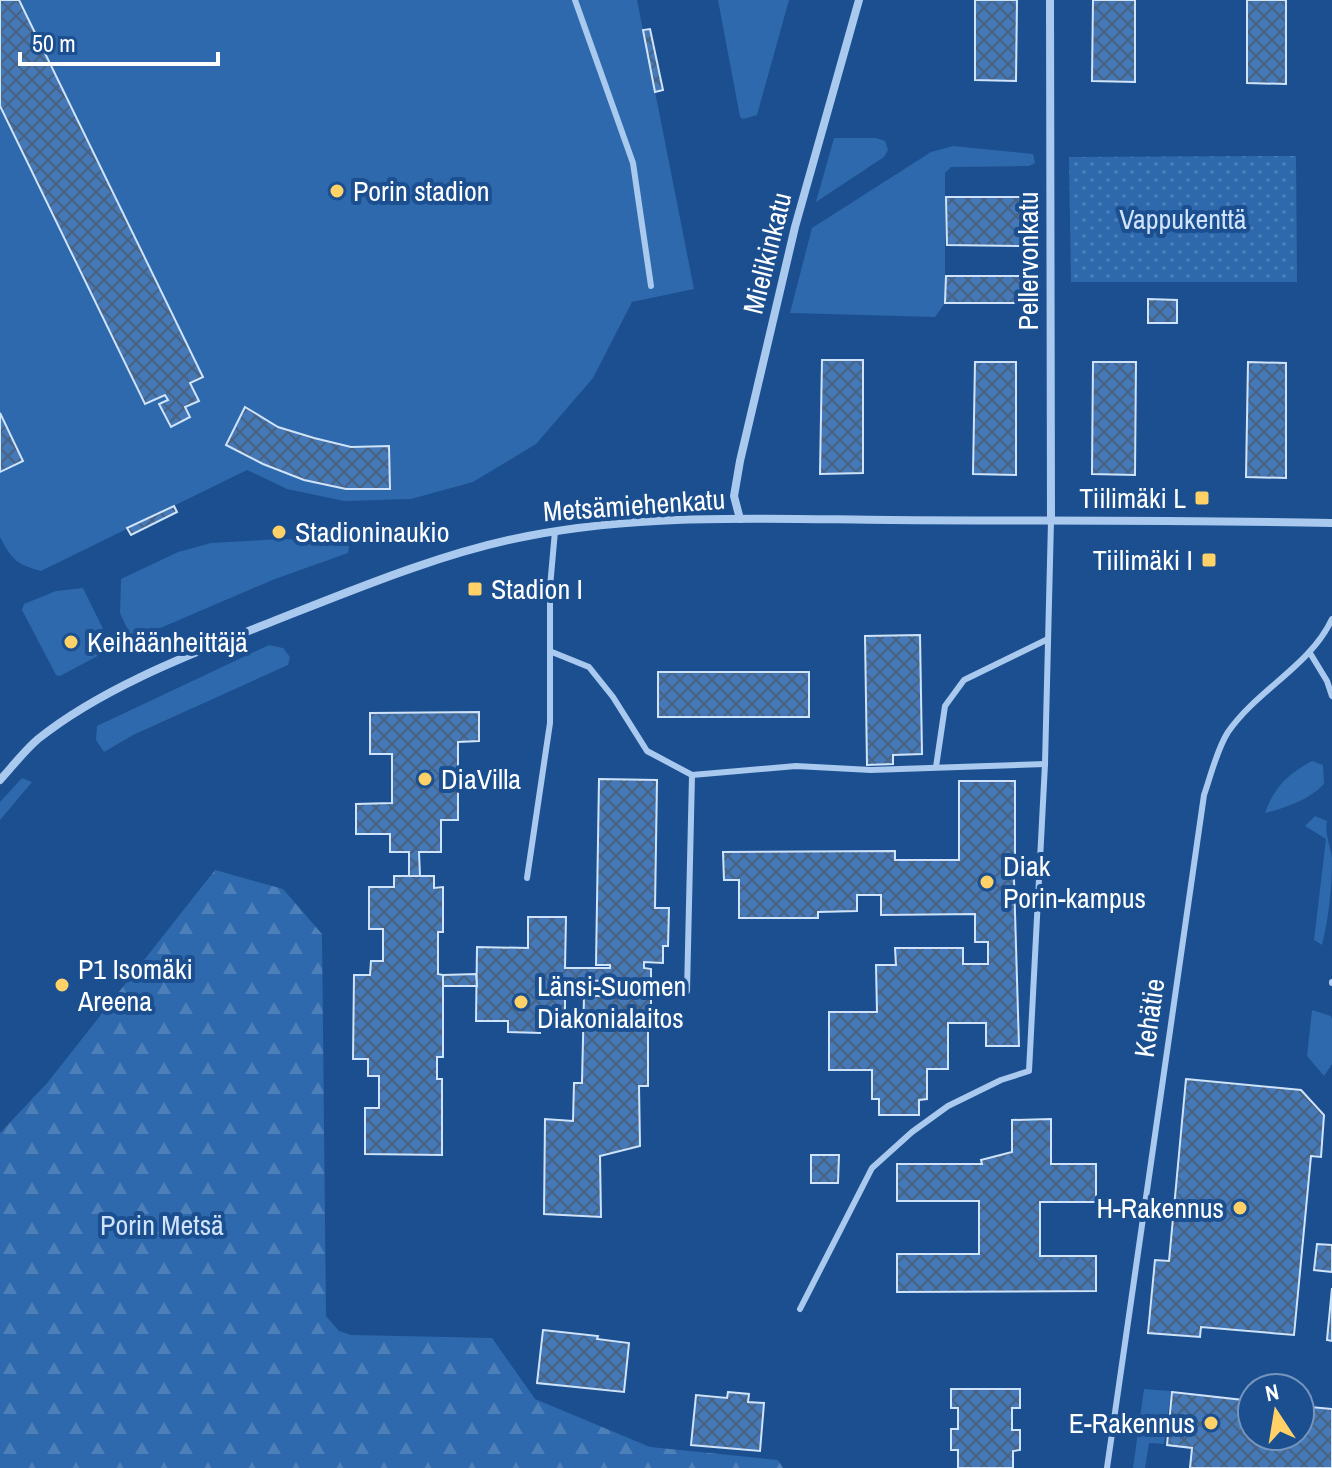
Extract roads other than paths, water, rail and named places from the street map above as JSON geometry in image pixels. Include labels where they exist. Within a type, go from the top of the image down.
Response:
[{"type":"street","name":"Mielikinkatu","points":[[740,519],[734,496],[740,461],[795,227],[859,0]]},
{"type":"street","name":"Pellervonkatu","points":[[1050,0],[1051,521]]},
{"type":"street","name":"Metsämiehenkatu","points":[[0,780],[35,741],[72,715],[137,680],[216,644],[457,555],[523,537],[631,522],[740,519],[1332,523]]},
{"type":"lane","points":[[575,0],[633,163],[651,286]]},
{"type":"lane","points":[[800,1309],[872,1168],[912,1132],[948,1106],[1001,1080],[1029,1071],[1045,764],[1051,521]]},
{"type":"lane","points":[[527,878],[550,723],[550,587],[555,531]]},
{"type":"lane","name":"Kehätie","points":[[1107,1468],[1204,795],[1227,733],[1268,688],[1310,653],[1332,619]]},
{"type":"lane","points":[[936,767],[945,706],[964,680],[1048,639]]},
{"type":"lane","points":[[552,652],[589,667],[613,697],[647,751],[692,775],[796,766],[871,770],[1045,764]]},
{"type":"lane","points":[[1310,653],[1332,696]]},
{"type":"lane","points":[[687,991],[692,775]]},
{"type":"place","name":"Porin stadion","points":[[337,191]]},
{"type":"place","name":"Tiilimäki L","points":[[1202,498]]},
{"type":"place","name":"Stadioninaukio","points":[[279,532]]},
{"type":"place","name":"Tiilimäki I","points":[[1209,560]]},
{"type":"place","name":"Stadion I","points":[[475,589]]},
{"type":"place","name":"Keihäänheittäjä","points":[[71,642]]},
{"type":"place","name":"DiaVilla","points":[[425,779]]},
{"type":"place","name":"Diak Porin-kampus","points":[[987,882]]},
{"type":"place","name":"P1 Isomäki Areena","points":[[62,985]]},
{"type":"place","name":"Länsi-Suomen Diakonialaitos","points":[[521,1002]]},
{"type":"place","name":"H-Rakennus","points":[[1240,1208]]},
{"type":"place","name":"E-Rakennus","points":[[1211,1423]]},
{"type":"park label","name":"Vappukenttä","points":[[1183,219]]},
{"type":"park label","name":"Porin Metsä","points":[[162,1225]]}]
